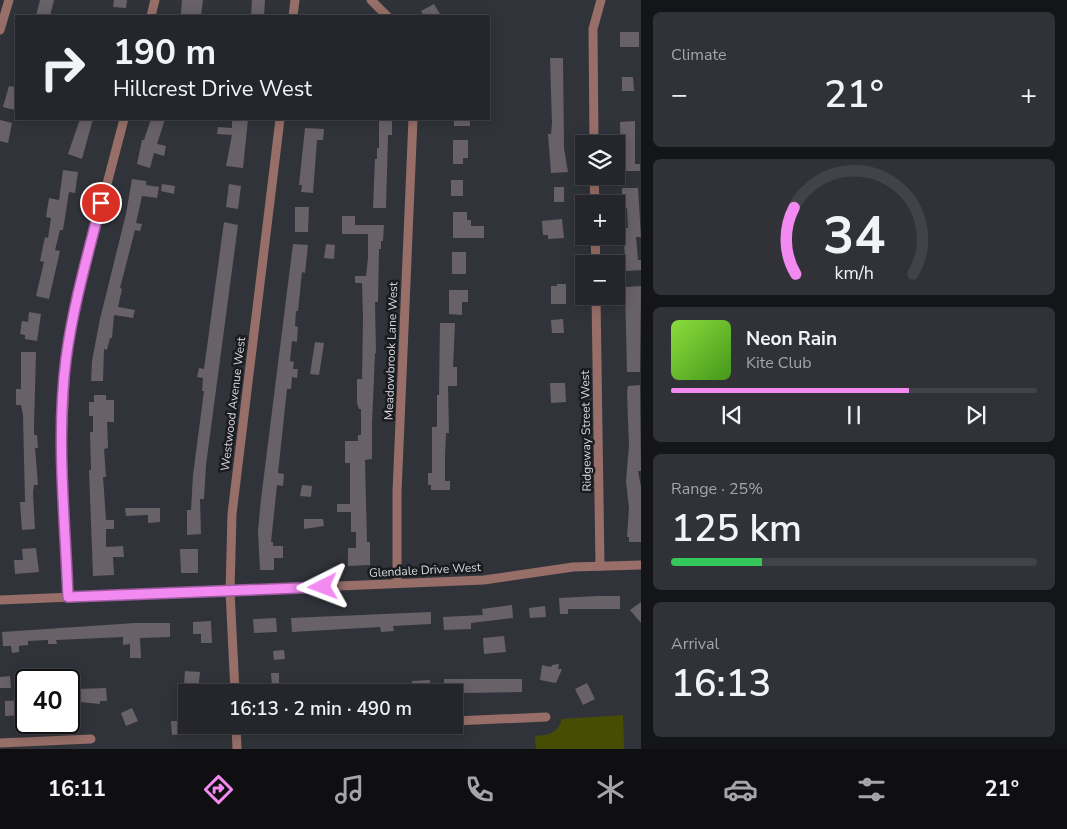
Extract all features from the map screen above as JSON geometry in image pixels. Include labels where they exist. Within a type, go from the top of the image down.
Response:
[{"type":"street","points":[[0,30],[9,0]]},
{"type":"street","points":[[151,15],[154,0]]},
{"type":"street","points":[[293,15],[295,0]]},
{"type":"street","points":[[371,0],[386,15]]},
{"type":"street","points":[[594,135],[593,29],[601,0]]},
{"type":"street","points":[[68,597],[62,448],[66,358],[75,306],[124,120]]},
{"type":"street","name":"Westwood Avenue West","points":[[235,684],[230,591],[232,514],[280,120]]},
{"type":"street","name":"Meadowbrook Lane West","points":[[397,583],[398,492],[413,120]]},
{"type":"street","name":"Ridgeway Street West","points":[[596,305],[600,566]]},
{"type":"street","name":"Glendale Drive West","points":[[0,600],[484,580],[538,570],[600,566],[639,566]]},
{"type":"street","points":[[463,721],[546,717]]},
{"type":"street","points":[[236,734],[237,749]]},
{"type":"street","points":[[0,743],[92,739]]},
{"type":"shaded area","points":[[623,715],[624,749],[536,749],[535,736],[552,733],[558,728],[562,719]]},
{"type":"building","points":[[40,0],[54,0],[50,15],[36,15]]},
{"type":"building","points":[[114,0],[127,0],[126,8],[113,7]]},
{"type":"building","points":[[182,0],[203,0],[201,15],[181,14]]},
{"type":"building","points":[[252,0],[265,0],[264,15],[251,15]]},
{"type":"building","points":[[434,4],[440,14],[423,15],[421,11]]},
{"type":"building","points":[[620,32],[639,32],[639,47],[620,47]]},
{"type":"building","points":[[550,58],[563,58],[564,148],[568,172],[551,173],[548,134],[551,134],[552,123]]},
{"type":"building","points":[[622,77],[633,77],[634,91],[622,91]]},
{"type":"building","points":[[9,86],[15,87],[15,110],[3,107]]},
{"type":"building","points":[[0,120],[12,123],[8,143],[0,141]]},
{"type":"building","points":[[80,120],[93,120],[82,159],[68,154]]},
{"type":"building","points":[[151,120],[165,120],[157,144],[166,146],[164,156],[154,153],[150,168],[137,164],[142,140],[144,140]]},
{"type":"building","points":[[232,120],[248,120],[243,168],[226,166],[232,135],[217,134],[218,127],[232,128]]},
{"type":"building","points":[[379,120],[392,120],[392,135],[388,135],[386,208],[373,208],[375,159],[377,159],[377,148],[379,148]]},
{"type":"building","points":[[454,120],[470,120],[470,126],[454,126]]},
{"type":"building","points":[[635,121],[635,164],[640,164],[640,171],[625,171],[625,135],[620,135],[620,122]]},
{"type":"building","points":[[305,128],[324,129],[323,140],[317,140],[313,193],[301,192],[302,185],[299,185]]},
{"type":"building","points":[[453,140],[468,140],[468,158],[463,158],[463,164],[453,164]]},
{"type":"building","points":[[63,170],[78,172],[75,193],[69,192],[63,230],[60,230],[55,250],[60,251],[49,299],[36,296],[44,262],[40,261],[45,237],[48,238],[51,218],[46,217],[49,198],[59,200]]},
{"type":"building","points":[[132,179],[146,181],[146,185],[159,187],[157,198],[142,196],[136,223],[142,224],[140,231],[135,230],[120,288],[122,289],[118,307],[135,310],[133,318],[114,315],[112,338],[110,338],[107,350],[104,349],[103,381],[91,381],[92,361],[100,319],[126,214]]},
{"type":"building","points":[[451,180],[463,180],[463,196],[451,196]]},
{"type":"building","points":[[162,184],[175,186],[174,194],[161,191]]},
{"type":"building","points":[[229,184],[241,186],[238,209],[226,207]]},
{"type":"building","points":[[554,187],[564,187],[564,202],[554,202]]},
{"type":"building","points":[[622,188],[638,188],[641,237],[636,237],[641,270],[626,271],[624,245],[625,228],[628,228],[627,208],[625,208],[625,195],[622,195]]},
{"type":"building","points":[[295,207],[309,207],[308,232],[295,232]]},
{"type":"building","points":[[453,212],[467,212],[467,220],[471,220],[471,226],[484,226],[484,238],[453,238]]},
{"type":"building","points":[[342,216],[355,216],[355,225],[384,225],[383,241],[381,241],[381,249],[379,249],[378,302],[375,302],[376,353],[372,459],[365,460],[367,542],[370,542],[370,565],[348,566],[348,548],[356,548],[356,532],[351,532],[351,512],[337,512],[337,504],[350,504],[350,463],[345,463],[345,441],[358,441],[358,435],[361,435],[361,409],[359,409],[357,403],[357,379],[362,379],[362,283],[355,283],[355,276],[366,276],[368,258],[368,234],[342,234]]},
{"type":"building","points":[[562,219],[564,238],[548,239],[548,235],[543,235],[542,221]]},
{"type":"building","points":[[224,222],[238,225],[206,465],[204,499],[200,499],[201,534],[187,535],[187,510],[191,510],[193,475],[204,391],[202,391],[203,378],[197,377],[199,368],[204,369]]},
{"type":"building","points":[[293,244],[308,245],[305,273],[302,272],[298,311],[296,311],[297,342],[292,341],[290,361],[294,362],[293,369],[298,369],[297,378],[292,377],[291,389],[287,389],[278,473],[284,474],[283,486],[277,485],[271,542],[273,542],[273,546],[283,546],[283,558],[274,558],[274,570],[260,570],[258,531],[261,499]]},
{"type":"building","points":[[326,244],[335,245],[334,259],[324,258]]},
{"type":"building","points":[[452,252],[466,252],[466,274],[452,274]]},
{"type":"building","points":[[557,284],[566,284],[566,304],[551,304],[551,286],[557,286]]},
{"type":"building","points":[[641,286],[640,372],[627,372],[625,287]]},
{"type":"building","points":[[449,290],[468,290],[468,302],[462,302],[462,315],[449,314]]},
{"type":"building","points":[[29,312],[41,314],[37,341],[25,339],[25,335],[20,334],[22,321],[28,322]]},
{"type":"building","points":[[563,319],[564,333],[552,333],[551,320]]},
{"type":"building","points":[[440,323],[455,323],[453,367],[457,367],[457,386],[448,386],[449,433],[446,433],[445,455],[445,481],[450,481],[450,490],[431,490],[431,485],[428,485],[428,473],[432,473],[432,427],[437,427]]},
{"type":"building","points":[[315,342],[324,343],[319,375],[310,374]]},
{"type":"building","points":[[21,352],[36,352],[34,435],[37,435],[38,448],[35,448],[38,485],[34,485],[33,493],[35,529],[22,530],[20,502],[25,502],[23,415],[21,405],[16,405],[16,389],[21,389]]},
{"type":"building","points":[[550,383],[565,383],[566,402],[551,403]]},
{"type":"building","points":[[640,385],[641,471],[638,471],[641,487],[641,542],[629,542],[629,537],[627,537],[629,508],[626,481],[629,446],[627,392],[628,386]]},
{"type":"building","points":[[94,395],[106,395],[106,400],[114,400],[114,422],[107,422],[108,448],[104,449],[106,477],[103,477],[106,520],[114,520],[114,529],[106,529],[106,547],[123,546],[124,557],[113,557],[114,575],[93,576],[89,470],[91,470],[90,432],[93,432],[93,416],[89,416],[89,402],[94,402]]},
{"type":"building","points":[[302,485],[312,486],[311,497],[300,496]]},
{"type":"building","points":[[125,508],[160,508],[160,522],[148,523],[148,515],[126,516]]},
{"type":"building","points":[[304,519],[323,519],[324,526],[304,529]]},
{"type":"building","points":[[36,548],[39,572],[15,574],[14,560],[23,560],[22,549]]},
{"type":"building","points":[[180,549],[198,549],[198,573],[181,573]]},
{"type":"building","points":[[620,596],[620,609],[568,609],[568,614],[560,614],[559,598]]},
{"type":"building","points":[[641,602],[641,623],[630,610]]},
{"type":"building","points":[[512,605],[513,618],[471,623],[471,629],[444,630],[443,617],[483,615],[482,609]]},
{"type":"building","points":[[545,606],[546,617],[530,618],[529,608]]},
{"type":"building","points":[[431,612],[431,624],[393,626],[394,631],[381,632],[380,627],[292,632],[291,618]]},
{"type":"building","points":[[276,618],[277,632],[254,633],[253,619]]},
{"type":"building","points":[[211,621],[212,643],[201,643],[201,634],[193,634],[193,622]]},
{"type":"building","points":[[135,623],[170,623],[170,637],[140,638],[141,658],[130,658],[130,644],[123,645],[123,637],[56,640],[57,644],[48,644],[48,640],[28,641],[28,645],[19,646],[19,652],[12,653],[11,646],[3,646],[2,632]]},
{"type":"building","points":[[504,636],[506,652],[484,654],[483,638]]},
{"type":"building","points":[[284,650],[285,659],[274,660],[273,651]]},
{"type":"building","points":[[559,664],[558,669],[562,669],[556,683],[540,680],[542,665],[551,667],[552,665]]},
{"type":"building","points":[[185,671],[200,672],[199,684],[184,684]]},
{"type":"building","points":[[271,673],[279,673],[279,684],[272,684]]},
{"type":"building","points":[[10,676],[11,688],[0,688],[0,677]]},
{"type":"building","points":[[444,679],[522,679],[522,692],[463,693],[463,684],[444,684]]},
{"type":"building","points":[[430,680],[430,684],[412,684],[412,681]]},
{"type":"building","points":[[587,683],[595,699],[583,705],[575,689]]},
{"type":"building","points":[[106,688],[107,701],[100,701],[100,704],[80,702],[80,689]]},
{"type":"building","points":[[15,700],[15,716],[5,716],[5,701]]},
{"type":"building","points":[[132,708],[138,721],[126,726],[121,713]]},
{"type":"building","points":[[171,721],[178,721],[178,734],[183,734],[172,735]]},
{"type":"route","points":[[101,203],[75,306],[66,358],[62,448],[68,597],[323,587]]}]
